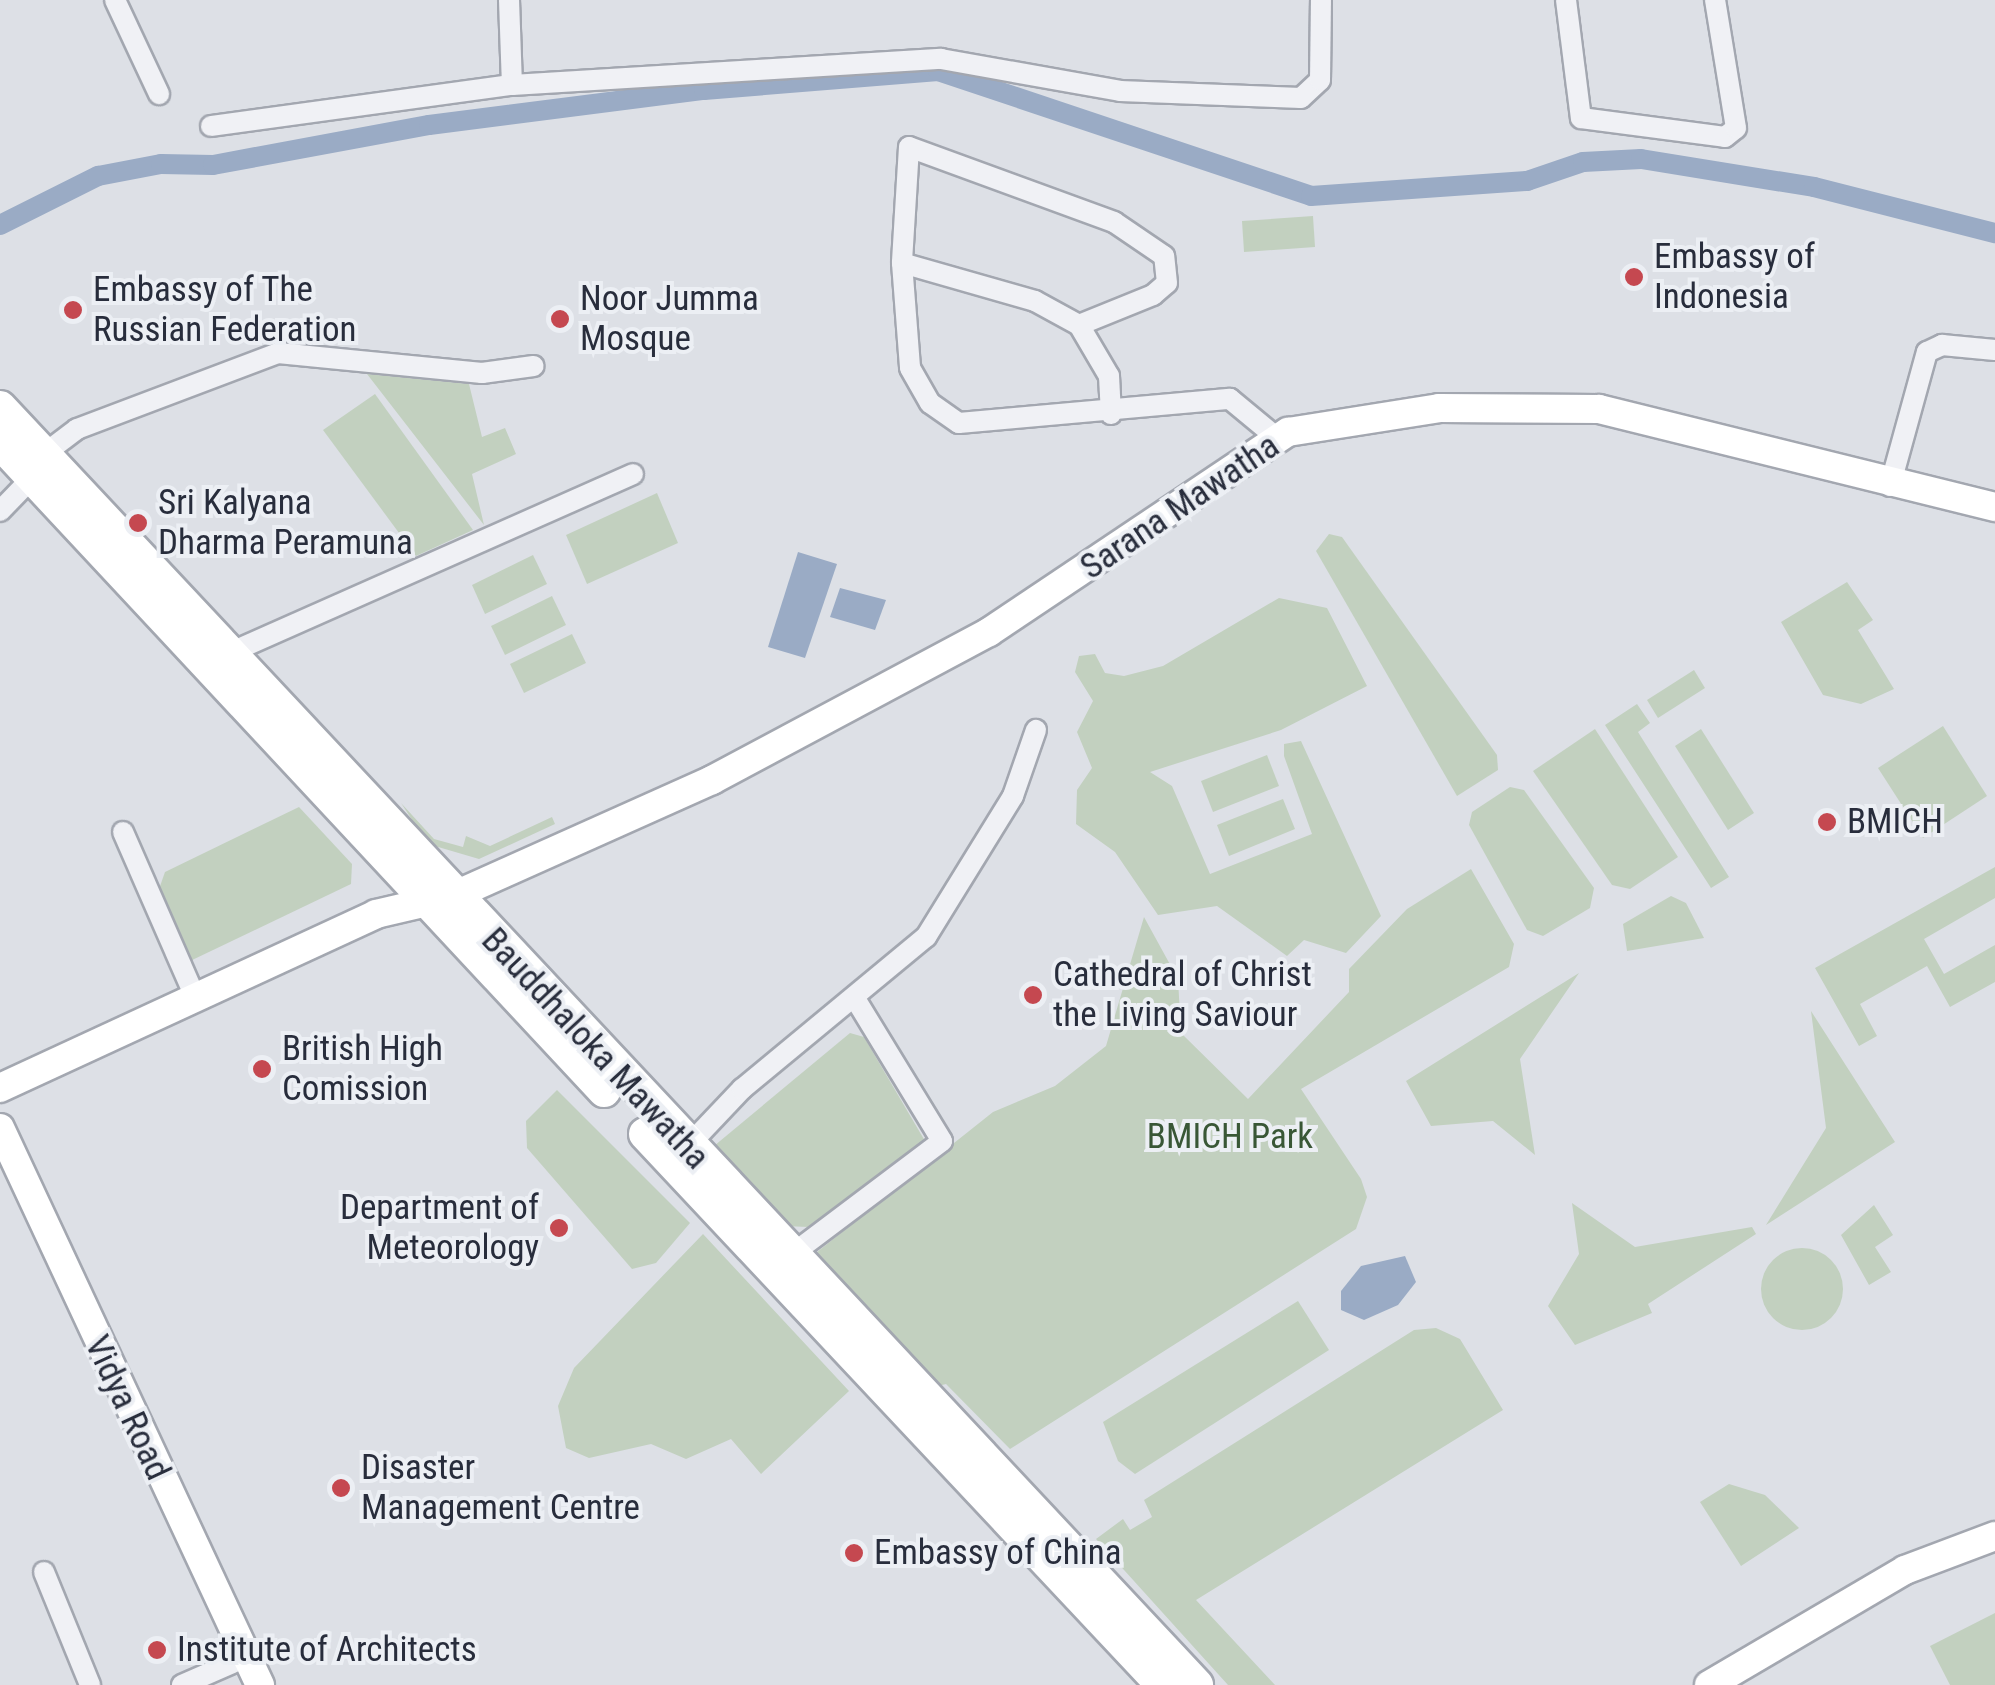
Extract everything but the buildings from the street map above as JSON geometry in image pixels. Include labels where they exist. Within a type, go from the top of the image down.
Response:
[{"type":"main road","name":"Bauddhaloka Mawatha","points":[[0,407],[38,466],[781,1264],[1162,1685]]},
{"type":"main road","name":"Bauddhaloka Mawatha","points":[[0,443],[38,466],[228,654],[440,901],[687,1147],[781,1264],[1197,1685]]},
{"type":"street","points":[[114,0],[158,94]]},
{"type":"street","points":[[510,0],[512,84]]},
{"type":"street","points":[[211,126],[512,84],[941,59],[1120,91],[1302,98],[1320,80],[1322,0]]},
{"type":"street","points":[[1566,0],[1574,106],[1592,126],[1734,133],[1715,0]]},
{"type":"street","points":[[1079,325],[1153,295],[1167,283],[1164,256],[1114,222],[923,148],[902,155],[902,263],[910,368],[930,403],[959,424],[1110,414],[1230,399],[1276,437]]},
{"type":"street","points":[[902,263],[1034,301],[1079,325],[1109,376],[1110,414]]},
{"type":"street","points":[[1890,486],[1927,352],[1942,345],[1995,350]]},
{"type":"street","points":[[0,511],[38,466],[78,429],[278,352],[482,373],[534,366]]},
{"type":"street","name":"Sarana Mawatha","points":[[0,1088],[198,1001],[376,914],[440,901],[668,802],[989,632],[1136,542],[1276,437],[1354,417],[1554,405],[1890,486],[1995,507]]},
{"type":"street","points":[[228,654],[632,474]]},
{"type":"street","points":[[687,1147],[742,1089],[856,1000],[926,937],[1013,796],[1036,730]]},
{"type":"street","points":[[124,832],[198,1001]]},
{"type":"street","points":[[781,1264],[942,1140],[856,1000]]},
{"type":"street","name":"Vidya Road","points":[[0,1128],[260,1685]]},
{"type":"street","points":[[1709,1685],[1740,1677],[1905,1570],[1995,1536]]},
{"type":"street","points":[[44,1572],[90,1685]]},
{"type":"street","points":[[182,1685],[246,1657]]},
{"type":"green space","points":[[1313,216],[1315,247],[1244,252],[1242,221]]},
{"type":"green space","points":[[367,374],[469,384],[482,437],[505,428],[516,454],[472,474],[484,525]]},
{"type":"green space","points":[[375,394],[473,530],[416,556],[323,430]]},
{"type":"green space","points":[[657,493],[678,543],[587,584],[566,535]]},
{"type":"green space","points":[[1329,534],[1342,537],[1497,755],[1498,770],[1457,796],[1316,551]]},
{"type":"green space","points":[[533,555],[547,584],[485,614],[472,585]]},
{"type":"green space","points":[[1847,582],[1873,620],[1858,630],[1894,689],[1861,704],[1823,695],[1781,622]]},
{"type":"green space","points":[[552,596],[566,625],[505,655],[491,626]]},
{"type":"green space","points":[[1279,598],[1327,608],[1367,686],[1281,730],[1150,772],[1172,786],[1210,874],[1312,834],[1284,756],[1284,744],[1301,741],[1381,916],[1346,953],[1304,940],[1287,956],[1217,906],[1158,915],[1115,852],[1076,824],[1077,790],[1092,768],[1077,732],[1093,701],[1075,672],[1079,656],[1095,654],[1105,673],[1124,676],[1163,666]]},
{"type":"green space","points":[[572,634],[586,663],[524,693],[510,664]]},
{"type":"green space","points":[[1694,670],[1705,688],[1658,718],[1647,700]]},
{"type":"green space","points":[[1637,704],[1650,723],[1638,732],[1729,877],[1711,888],[1605,725]]},
{"type":"green space","points":[[1943,726],[1987,796],[1923,838],[1878,768]]},
{"type":"green space","points":[[1595,729],[1678,857],[1630,889],[1612,885],[1533,771]]},
{"type":"green space","points":[[1701,729],[1754,813],[1728,830],[1675,746]]},
{"type":"green space","points":[[1267,755],[1279,786],[1213,812],[1201,781]]},
{"type":"green space","points":[[1510,787],[1524,790],[1594,888],[1590,908],[1543,936],[1527,930],[1469,825],[1472,812]]},
{"type":"green space","points":[[1283,799],[1295,829],[1229,856],[1217,825]]},
{"type":"green space","points":[[401,803],[434,839],[463,847],[466,836],[490,846],[552,817],[555,824],[479,859],[428,844]]},
{"type":"green space","points":[[299,807],[352,864],[351,884],[188,962],[159,889],[165,872]]},
{"type":"green space","points":[[1995,867],[1995,898],[1924,939],[1944,974],[1995,945],[1995,982],[1950,1007],[1927,966],[1860,1004],[1877,1036],[1859,1046],[1815,968]]},
{"type":"green space","name":"BMICH Park","points":[[1471,869],[1514,944],[1509,967],[1301,1089],[1361,1179],[1367,1197],[1356,1229],[1010,1449],[946,1384],[926,1389],[807,1260],[993,1112],[1055,1086],[1106,1046],[1144,917],[1178,979],[1181,1033],[1248,1099],[1349,992],[1349,969],[1407,909]]},
{"type":"green space","points":[[1671,896],[1686,903],[1704,938],[1627,951],[1623,924]]},
{"type":"green space","points":[[1579,973],[1520,1059],[1535,1155],[1493,1121],[1431,1126],[1406,1081]]},
{"type":"green space","points":[[1811,1011],[1895,1142],[1766,1225],[1826,1128]]},
{"type":"green space","points":[[850,1033],[864,1037],[925,1141],[809,1227],[783,1226],[714,1146]]},
{"type":"green space","points":[[557,1090],[690,1223],[656,1263],[632,1269],[527,1148],[526,1121]]},
{"type":"green space","points":[[1572,1203],[1635,1247],[1752,1227],[1756,1234],[1648,1304],[1652,1313],[1575,1345],[1548,1306],[1579,1254]]},
{"type":"green space","points":[[1874,1205],[1893,1235],[1875,1247],[1891,1272],[1869,1285],[1841,1235]]},
{"type":"green space","points":[[703,1234],[849,1391],[761,1474],[731,1439],[686,1459],[651,1444],[589,1458],[566,1448],[558,1406],[574,1368]]},
{"type":"green space","points":[[1802,1248],[1818,1251],[1831,1260],[1840,1273],[1840,1305],[1831,1318],[1818,1327],[1802,1330],[1786,1327],[1773,1318],[1764,1305],[1761,1289],[1764,1273],[1773,1260],[1786,1251]]},
{"type":"green space","points":[[1298,1301],[1329,1350],[1135,1474],[1118,1461],[1103,1422]]},
{"type":"green space","points":[[1436,1328],[1460,1339],[1503,1410],[1196,1600],[1275,1685],[1228,1685],[1096,1539],[1123,1519],[1130,1530],[1152,1517],[1144,1500],[1414,1330]]},
{"type":"green space","points":[[1729,1484],[1765,1495],[1799,1528],[1741,1566],[1700,1502]]},
{"type":"green space","points":[[1995,1613],[1995,1685],[1950,1685],[1930,1646]]},
{"type":"water","points":[[798,552],[837,564],[805,658],[768,647]]},
{"type":"water","points":[[840,588],[886,600],[875,630],[830,617]]},
{"type":"water","points":[[1405,1256],[1416,1282],[1398,1305],[1364,1320],[1341,1310],[1341,1291],[1361,1266]]},
{"type":"waterway","points":[[0,225],[98,176],[161,164],[213,165],[429,125],[704,90],[938,71],[1311,196],[1527,181],[1583,162],[1641,159],[1814,187],[1995,233]]},
{"type":"place","name":"Embassy of Indonesia","points":[[1634,277]]},
{"type":"place","name":"Embassy of The Russian Federation","points":[[73,310]]},
{"type":"place","name":"Noor Jumma Mosque","points":[[560,319]]},
{"type":"place","name":"Sri Kalyana Dharma Peramuna","points":[[138,523]]},
{"type":"place","name":"BMICH","points":[[1827,822]]},
{"type":"place","name":"Cathedral of Christ the Living Saviour","points":[[1033,995]]},
{"type":"place","name":"British High Comission","points":[[262,1069]]},
{"type":"place","name":"Department of Meteorology","points":[[559,1228]]},
{"type":"place","name":"Disaster Management Centre","points":[[341,1488]]},
{"type":"place","name":"Embassy of China","points":[[854,1553]]},
{"type":"place","name":"Institute of Architects","points":[[157,1650]]}]
